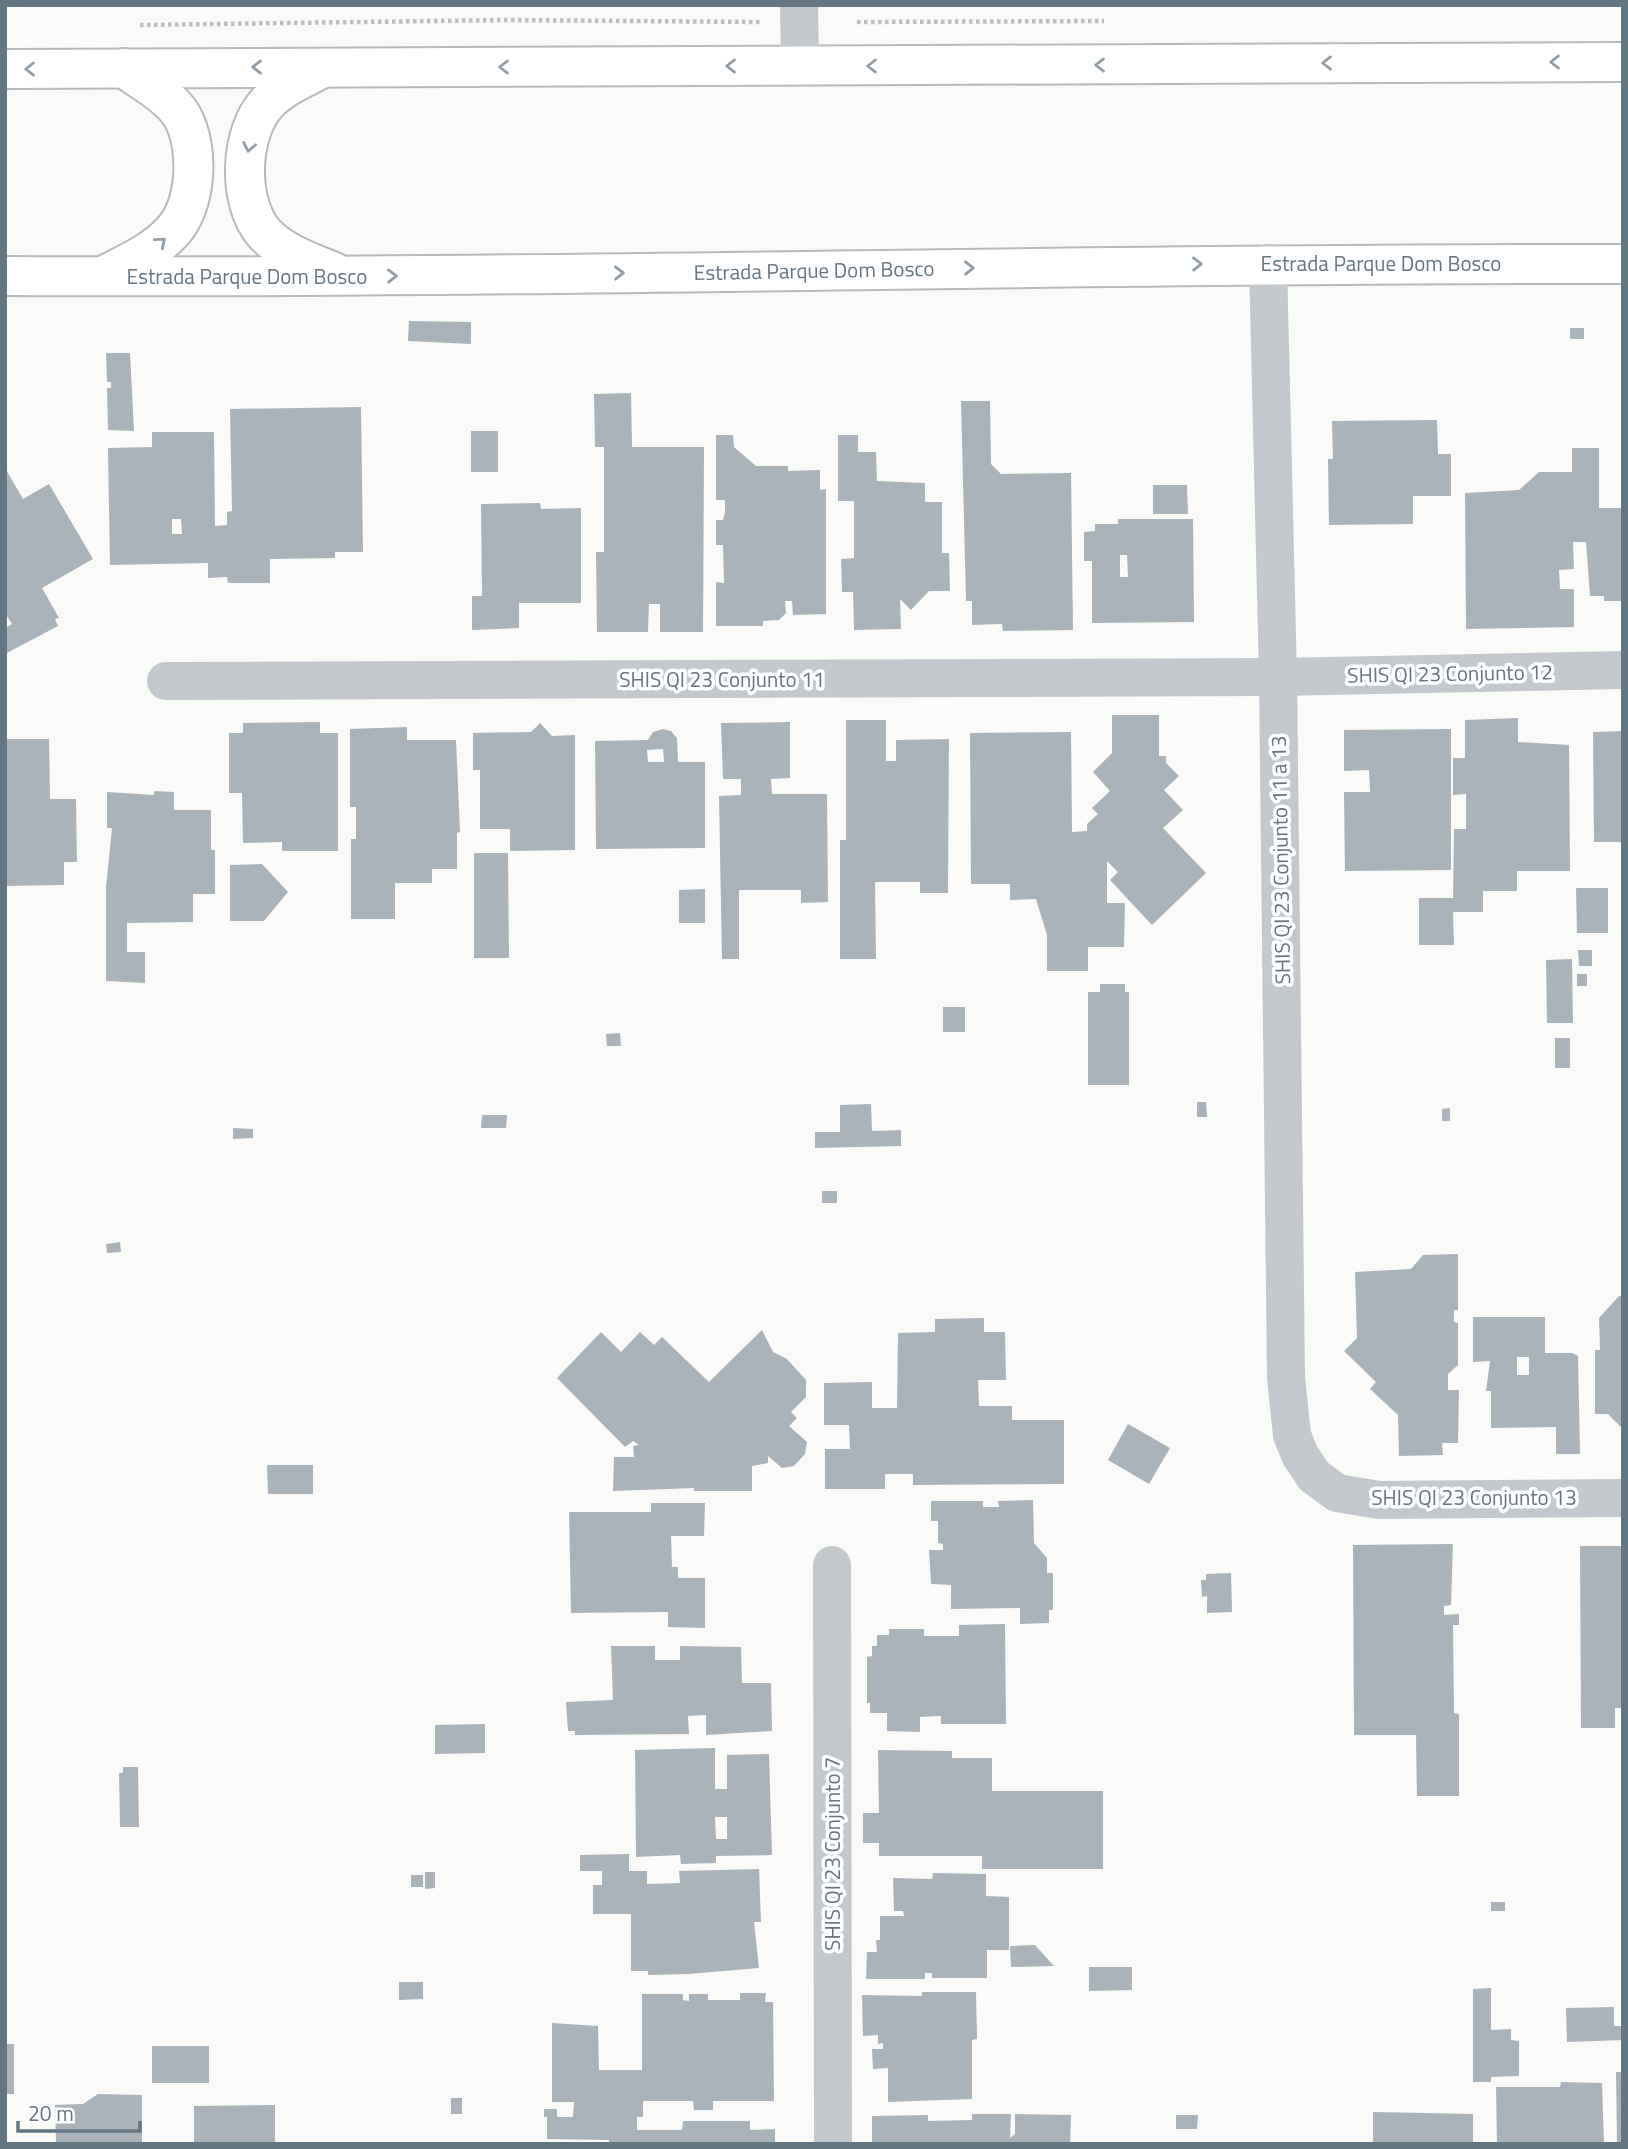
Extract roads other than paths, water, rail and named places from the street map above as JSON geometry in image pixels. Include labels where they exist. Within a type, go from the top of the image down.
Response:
[{"type":"main road","points":[[5,69],[1623,62]]},
{"type":"main road","points":[[325,67],[287,87],[267,103],[255,125],[247,152],[247,201],[264,232],[290,253],[345,277]]},
{"type":"main road","points":[[102,276],[148,253],[173,231],[190,199],[194,155],[183,117],[171,103],[124,68]]},
{"type":"main road","name":"Estrada Parque Dom Bosco","points":[[5,276],[345,277],[1268,263],[1623,264]]},
{"type":"street","points":[[799,5],[800,66]]},
{"type":"street","name":"SHIS QI 23 Conjunto 11 a 13","points":[[1268,263],[1278,677],[1286,1378],[1292,1435],[1300,1455]]},
{"type":"street","name":"SHIS QI 23 Conjunto 12","points":[[1278,677],[1623,670]]},
{"type":"street","name":"SHIS QI 23 Conjunto 11","points":[[166,681],[1278,677]]},
{"type":"street","name":"SHIS QI 23 Conjunto 13","points":[[1300,1455],[1314,1476],[1337,1493],[1379,1500],[1623,1498]]},
{"type":"street","name":"SHIS QI 23 Conjunto 7","points":[[832,1565],[833,2144]]}]
